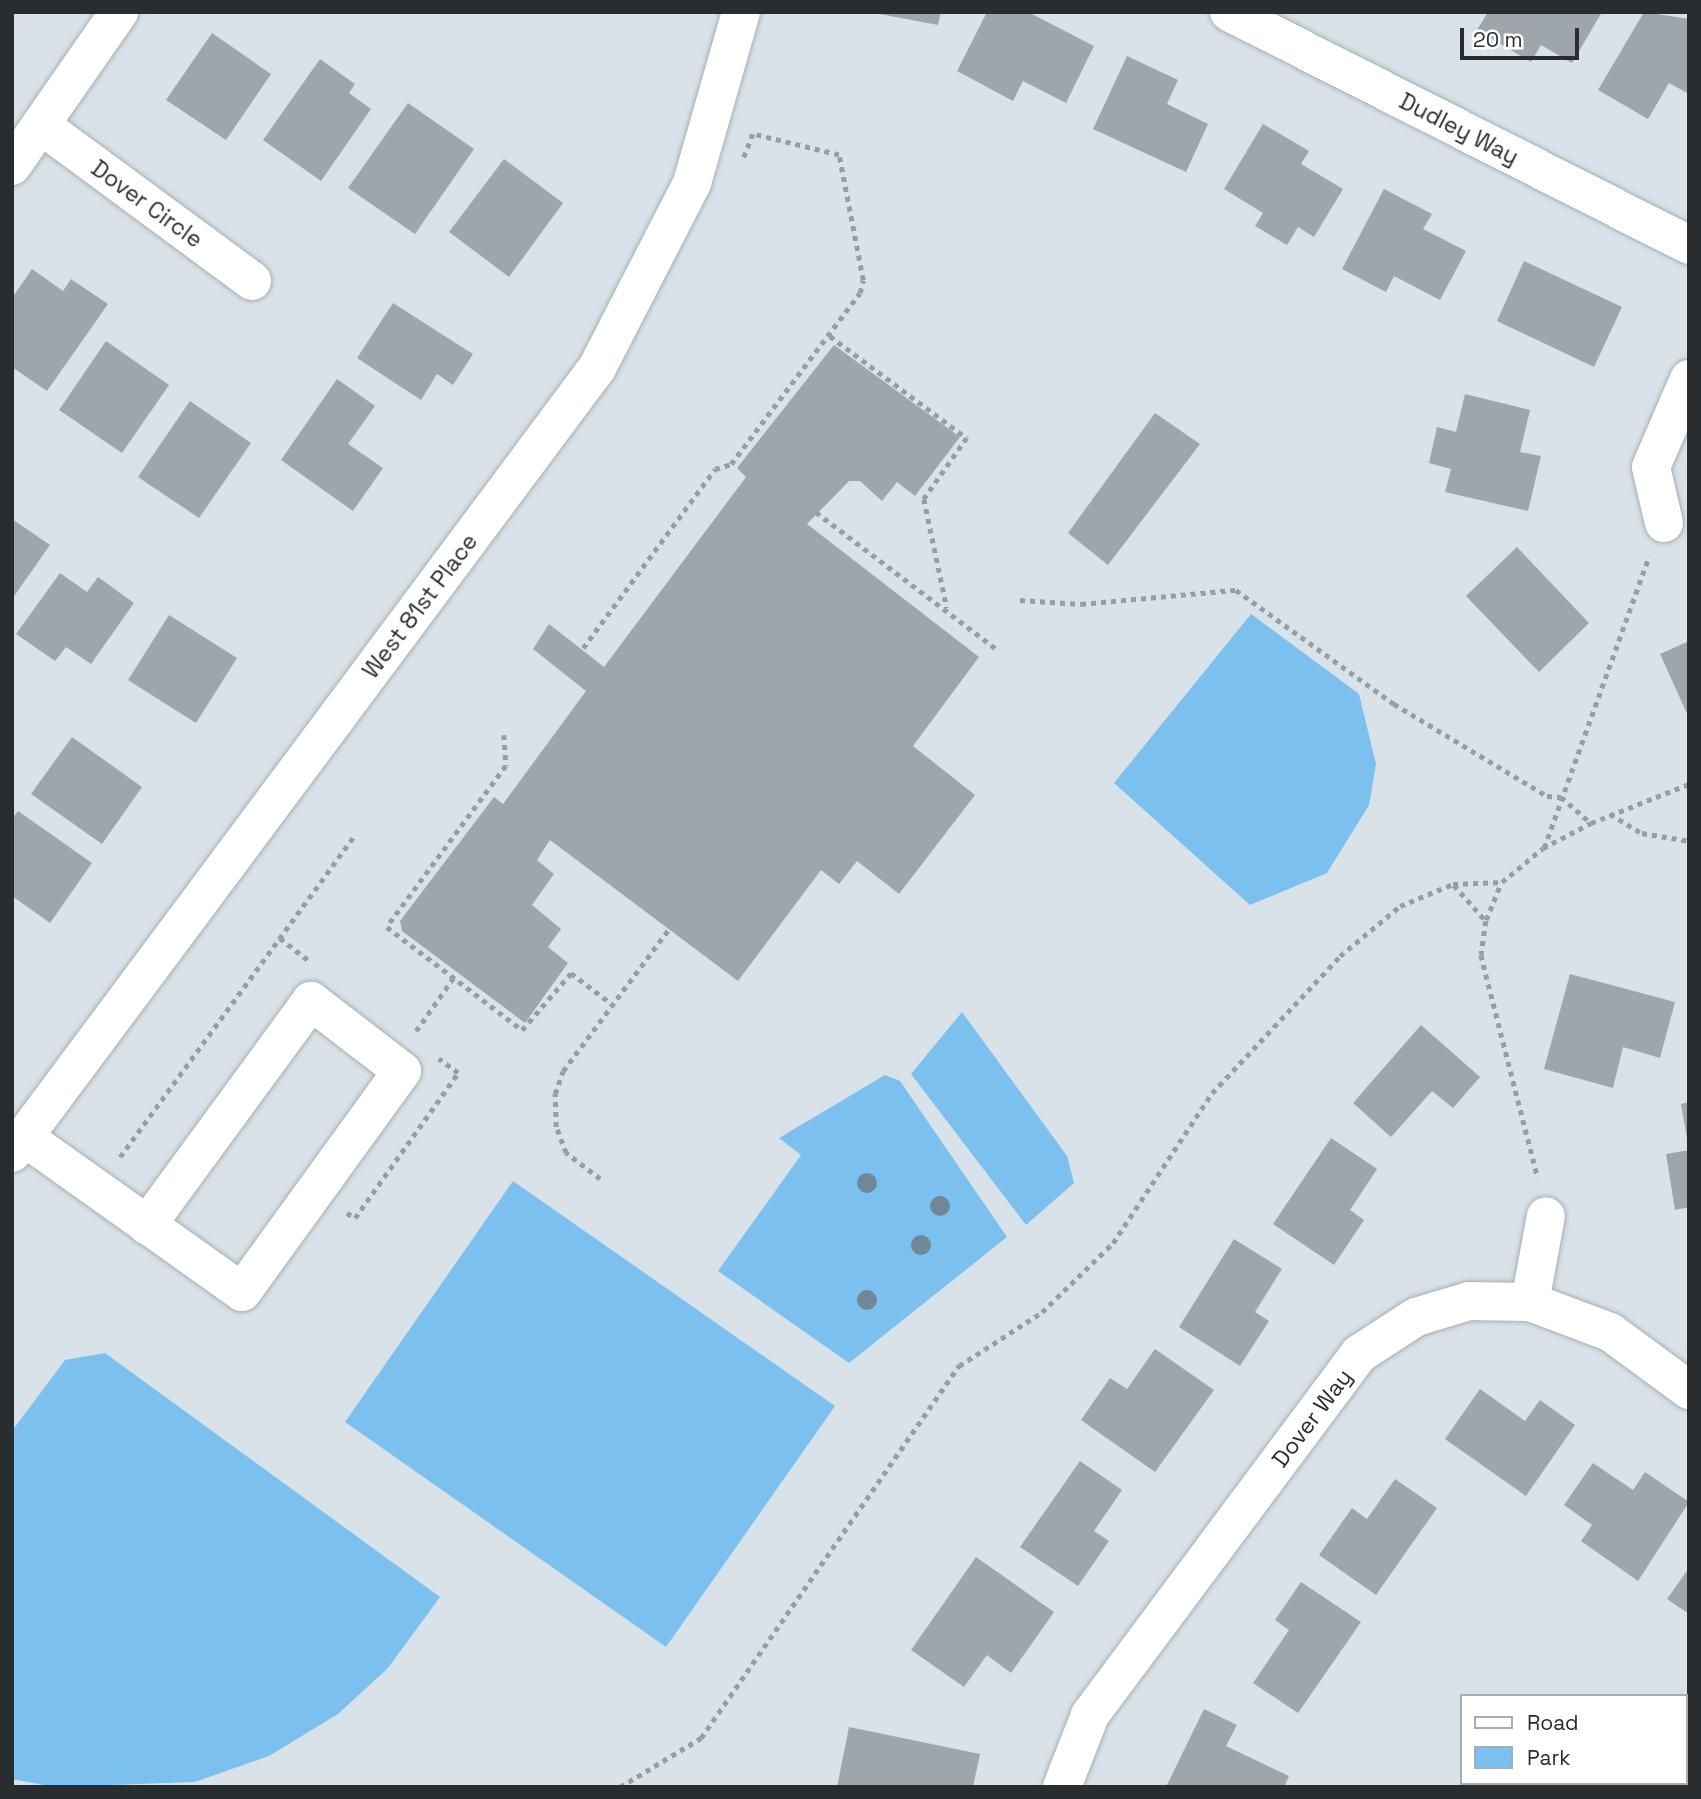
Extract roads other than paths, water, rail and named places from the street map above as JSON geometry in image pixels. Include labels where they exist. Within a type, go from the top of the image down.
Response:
[{"type":"street","points":[[12,166],[118,12]]},
{"type":"street","name":"West 81st Place","points":[[18,1145],[597,368],[692,183],[741,12]]},
{"type":"street","name":"Dudley Way","points":[[1229,12],[1689,246]]},
{"type":"street","name":"Dover Circle","points":[[42,126],[252,281]]},
{"type":"street","points":[[1664,523],[1651,467],[1689,379]]},
{"type":"street","points":[[18,1145],[97,1189],[147,1225],[242,1292],[402,1071],[311,1001],[147,1225]]},
{"type":"street","points":[[1531,1302],[1546,1216]]},
{"type":"street","name":"Dover Way","points":[[1062,1787],[1090,1715],[1359,1354],[1416,1317],[1469,1301],[1531,1302],[1611,1332],[1689,1390]]}]
